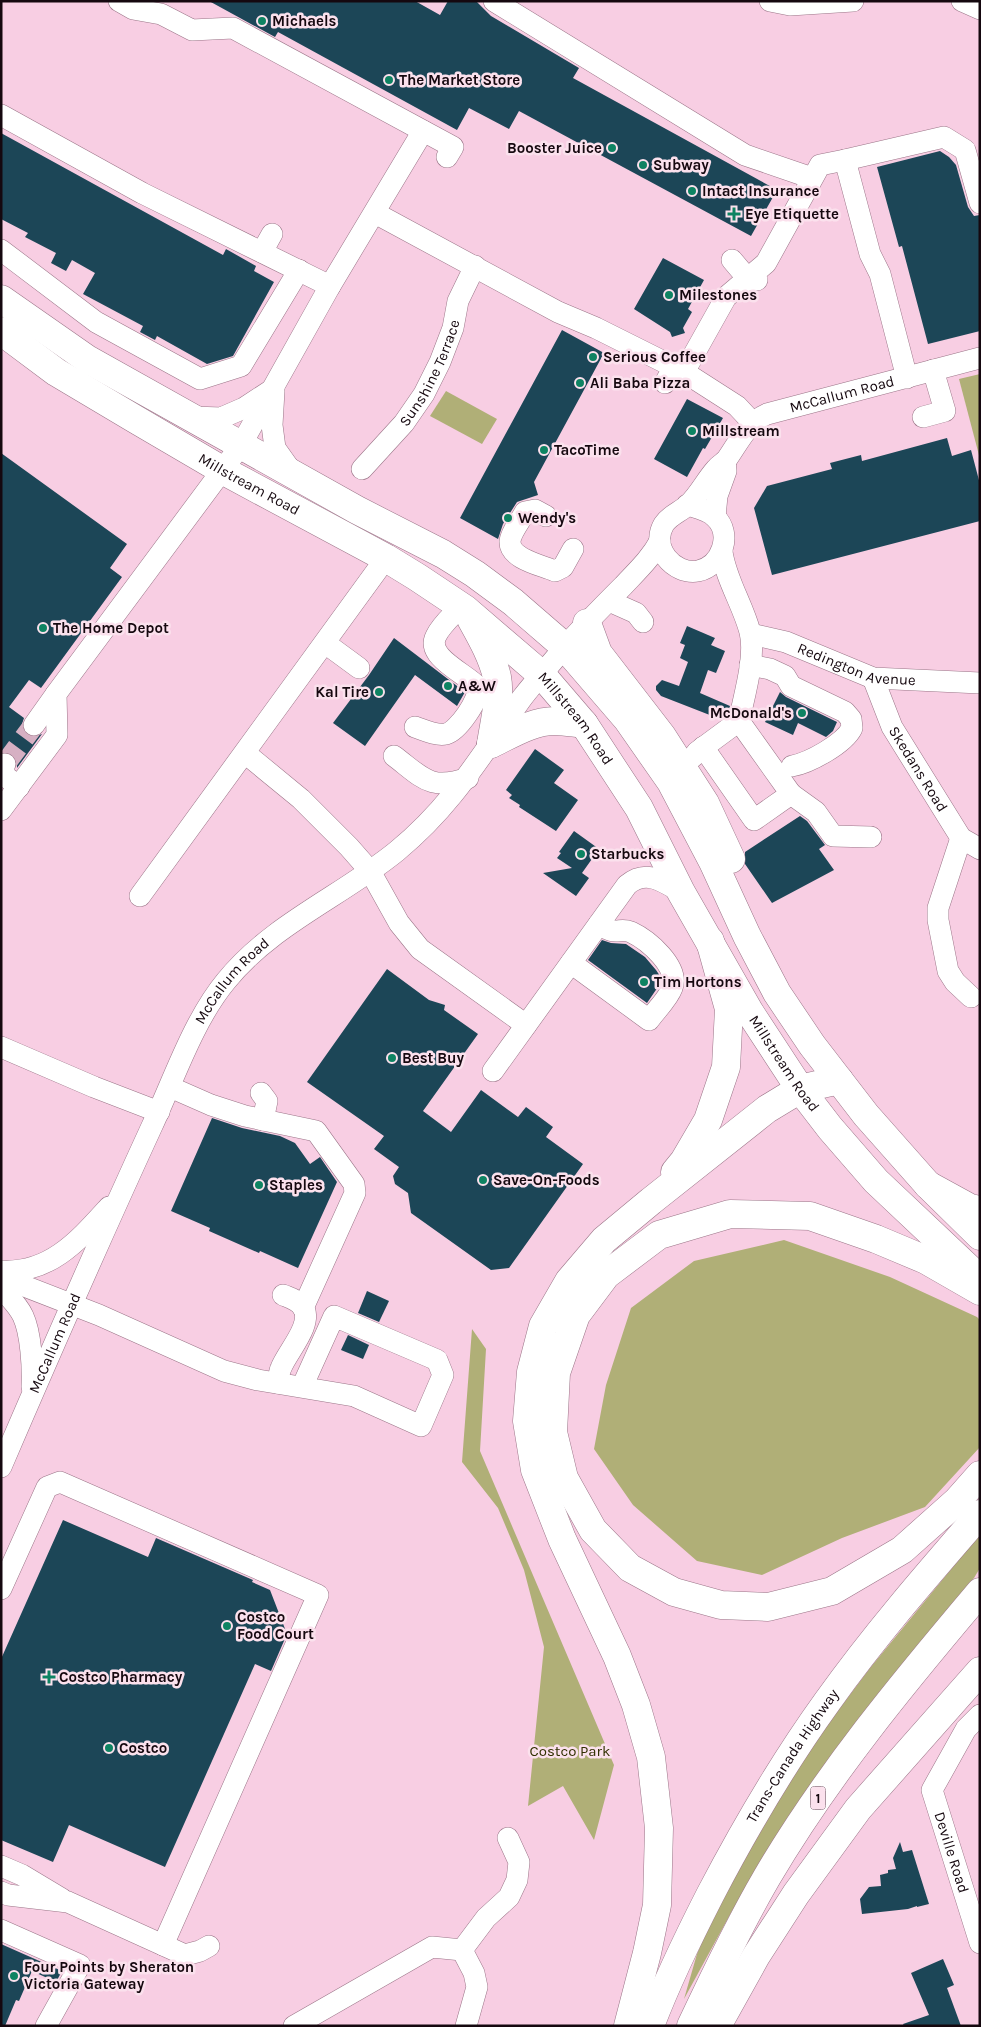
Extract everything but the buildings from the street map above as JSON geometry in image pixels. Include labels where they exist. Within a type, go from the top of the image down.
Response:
[{"type":"main road","name":"Millstream Road","points":[[1,299],[87,359],[293,474],[444,554],[475,574],[512,602],[565,647],[627,719],[671,782],[713,862],[747,936],[777,993],[812,1045],[866,1115],[928,1186],[980,1236]]},
{"type":"main road","name":"Millstream Road","points":[[3,337],[56,372],[222,470],[386,558],[463,607],[542,675],[584,724],[639,808],[681,892],[749,1012],[800,1089],[830,1128],[876,1181],[980,1279]]},
{"type":"main road","points":[[463,607],[485,645],[497,677],[498,692],[492,744]]},
{"type":"main road","points":[[587,622],[598,653],[662,736],[705,803],[737,872],[777,993]]},
{"type":"main road","points":[[492,744],[540,722],[555,721],[584,724]]},
{"type":"main road","points":[[651,1200],[684,1161],[708,1120],[726,1066],[729,1009],[710,941]]},
{"type":"main road","points":[[628,2026],[657,1905],[659,1828],[651,1757],[636,1705],[617,1656],[562,1539],[536,1470],[527,1421],[531,1372],[543,1326],[575,1274],[604,1240],[651,1200],[767,1109],[800,1089],[839,1080]]},
{"type":"main road","points":[[928,1186],[970,1208],[980,1210]]},
{"type":"main road","points":[[980,1291],[926,1260],[881,1241],[810,1216],[730,1214],[659,1235],[606,1276],[576,1315],[556,1373],[553,1432],[564,1478],[593,1530],[630,1568],[674,1592],[721,1605],[768,1607],[832,1591],[902,1550],[957,1500],[980,1475]]},
{"type":"main road","name":"Trans-Canada Highway","points":[[650,2026],[686,1941],[734,1849],[775,1778],[827,1702],[878,1635],[980,1514]]},
{"type":"main road","name":"1","points":[[691,2026],[723,1958],[767,1877],[815,1802],[871,1725],[980,1592]]},
{"type":"main road","points":[[717,2026],[756,1956],[781,1917],[858,1809],[980,1670]]},
{"type":"street","points":[[494,1],[745,155],[812,178]]},
{"type":"street","points":[[770,1],[790,5],[853,1]]},
{"type":"street","points":[[962,1],[980,9]]},
{"type":"street","points":[[113,3],[134,9],[150,17],[161,14],[190,34],[233,28],[237,36],[386,117],[423,131],[453,147],[447,158]]},
{"type":"street","points":[[3,112],[41,130],[189,210],[267,243],[298,270],[330,286]]},
{"type":"street","points":[[34,725],[241,445],[330,286],[423,131]]},
{"type":"street","points":[[674,374],[710,338],[726,297],[752,279],[766,262],[794,219],[812,178],[820,165],[944,137],[965,150],[980,203]]},
{"type":"street","points":[[845,160],[870,254],[880,274],[891,336],[907,378]]},
{"type":"street","points":[[375,213],[411,225],[483,265],[599,323],[674,374],[737,406],[752,422],[725,461],[716,468],[687,506],[675,513],[664,525],[660,541],[663,553],[671,564],[680,569],[690,571],[700,570],[713,564],[722,552]]},
{"type":"street","points":[[1,250],[96,322],[200,379],[241,366],[298,270]]},
{"type":"street","points":[[732,260],[752,279]]},
{"type":"street","name":"Sunshine Terrace","points":[[362,469],[404,423],[424,394],[440,362],[453,328],[458,301],[483,265]]},
{"type":"street","name":"McCallum Road","points":[[752,422],[766,414],[980,358]]},
{"type":"street","points":[[923,417],[945,411],[933,370]]},
{"type":"street","points":[[192,417],[220,418],[244,408],[274,388]]},
{"type":"street","points":[[274,388],[272,425],[275,448],[293,474]]},
{"type":"street","points":[[715,517],[717,496],[726,471],[725,461]]},
{"type":"street","points":[[687,506],[704,510],[715,517],[724,533],[722,552],[724,564],[749,628],[750,665],[741,692],[740,721],[785,771],[791,794],[816,812],[833,836],[871,837]]},
{"type":"street","points":[[546,516],[535,510],[525,512],[510,540],[512,550],[520,557],[555,570],[563,567],[573,550]]},
{"type":"street","name":"McCallum Road","points":[[1,1467],[170,1087],[209,1006],[225,982],[249,954],[293,921],[370,871],[402,846],[439,812],[468,778],[524,696],[587,622],[654,553],[660,541]]},
{"type":"street","points":[[140,896],[386,558]]},
{"type":"street","name":"McCallum Road","points":[[609,601],[655,569],[664,564],[671,564]]},
{"type":"street","points":[[700,570],[725,590],[749,628]]},
{"type":"street","points":[[609,601],[636,613],[643,622]]},
{"type":"street","points":[[415,727],[438,734],[446,734],[459,724],[478,698],[478,687],[439,657],[434,648],[436,636],[463,607]]},
{"type":"street","name":"Redington Avenue","points":[[749,628],[873,678],[980,683]]},
{"type":"street","points":[[325,643],[359,668]]},
{"type":"street","points":[[750,665],[770,669],[785,676],[791,686],[848,714],[853,723],[852,728],[843,739],[804,764],[785,771]]},
{"type":"street","name":"Skedans Road","points":[[873,678],[892,726],[962,838],[980,849]]},
{"type":"street","points":[[3,808],[57,735],[56,694]]},
{"type":"street","points":[[688,776],[688,763],[710,739],[740,721]]},
{"type":"street","points":[[710,739],[754,820],[791,794]]},
{"type":"street","points":[[245,753],[301,799],[349,847],[370,871],[399,923],[420,950],[526,1025]]},
{"type":"street","points":[[394,756],[420,776],[436,783],[450,784],[468,778]]},
{"type":"street","points":[[5,764],[3,766],[5,776],[19,787]]},
{"type":"street","points":[[962,838],[938,908],[938,920],[948,971],[955,982],[971,997]]},
{"type":"street","points":[[493,1071],[627,885],[634,879],[644,876],[656,878],[681,892]]},
{"type":"street","points":[[571,963],[649,1020],[672,989],[672,974],[669,966],[658,951],[633,933],[627,931],[610,932],[599,924]]},
{"type":"street","points":[[1,1047],[94,1087],[159,1112]]},
{"type":"street","points":[[170,1087],[211,1104],[263,1120],[316,1131],[354,1184],[355,1193],[303,1308]]},
{"type":"street","points":[[262,1093],[267,1101],[263,1120]]},
{"type":"street","points":[[1,1272],[28,1269],[48,1263],[60,1256],[73,1246],[121,1194]]},
{"type":"street","points":[[1,1277],[72,1304],[218,1369],[278,1383],[354,1396],[421,1426],[443,1376],[437,1360],[334,1316],[302,1387]]},
{"type":"street","points":[[1,1288],[15,1303],[24,1318],[33,1365],[32,1395]]},
{"type":"street","points":[[278,1383],[281,1368],[298,1339],[305,1321],[305,1313],[298,1302],[283,1295]]},
{"type":"street","points":[[1,1589],[47,1487],[60,1482],[318,1595],[162,1945]]},
{"type":"street","name":"Deville Road","points":[[980,1716],[966,1729],[932,1790],[980,1943]]},
{"type":"street","points":[[462,1950],[486,1918],[509,1897],[517,1880],[519,1862],[508,1838]]},
{"type":"street","points":[[1,1866],[22,1875],[68,1902],[185,1955],[200,1952],[209,1946]]},
{"type":"street","points":[[1,1892],[8,1895],[68,1902]]},
{"type":"street","points":[[1,1930],[80,1964],[46,2026]]},
{"type":"street","points":[[294,2026],[432,1947],[462,1950]]},
{"type":"street","points":[[462,1950],[474,1973],[477,1987],[466,2026]]},
{"type":"green space","points":[[980,374],[980,459],[959,379]]},
{"type":"green space","points":[[446,391],[497,419],[482,444],[430,416]]},
{"type":"green space","points":[[784,1240],[890,1277],[980,1320],[980,1447],[925,1507],[842,1538],[762,1575],[697,1561],[633,1505],[594,1449],[606,1385],[631,1308],[694,1261]]},
{"type":"green space","name":"Costco Park","points":[[472,1329],[486,1349],[480,1451],[614,1765],[594,1840],[563,1786],[528,1806],[544,1647],[524,1570],[498,1508],[462,1462]]},
{"type":"green space","points":[[980,1534],[980,1568],[974,1578],[899,1668],[800,1800],[732,1911],[684,1999],[697,1954],[714,1913],[755,1837],[789,1783],[825,1728],[870,1668]]},
{"type":"tunnel","points":[[5,764],[34,725]]},
{"type":"place","name":"Michaels","points":[[262,21]]},
{"type":"place","name":"The Market Store","points":[[389,80]]},
{"type":"place","name":"Booster Juice","points":[[612,148]]},
{"type":"place","name":"Subway","points":[[643,165]]},
{"type":"place","name":"Intact Insurance","points":[[692,191]]},
{"type":"place","name":"Eye Etiquette","points":[[734,214]]},
{"type":"place","name":"Milestones","points":[[669,295]]},
{"type":"place","name":"Serious Coffee","points":[[593,357]]},
{"type":"place","name":"Ali Baba Pizza","points":[[580,383]]},
{"type":"place","name":"Millstream","points":[[692,431]]},
{"type":"place","name":"TacoTime","points":[[544,450]]},
{"type":"place","name":"Wendy's","points":[[508,518]]},
{"type":"place","name":"The Home Depot","points":[[43,628]]},
{"type":"place","name":"A&W","points":[[448,686]]},
{"type":"place","name":"Kal Tire","points":[[379,692]]},
{"type":"place","name":"McDonald's","points":[[802,713]]},
{"type":"place","name":"Starbucks","points":[[581,854]]},
{"type":"place","name":"Tim Hortons","points":[[644,982]]},
{"type":"place","name":"Best Buy","points":[[392,1058]]},
{"type":"place","name":"Save-On-Foods","points":[[483,1180]]},
{"type":"place","name":"Staples","points":[[259,1185]]},
{"type":"place","name":"Costco Food Court","points":[[227,1626]]},
{"type":"place","name":"Costco Pharmacy","points":[[49,1677]]},
{"type":"place","name":"Costco","points":[[109,1748]]},
{"type":"place","name":"Four Points by Sheraton Victoria Gateway","points":[[14,1976]]}]
